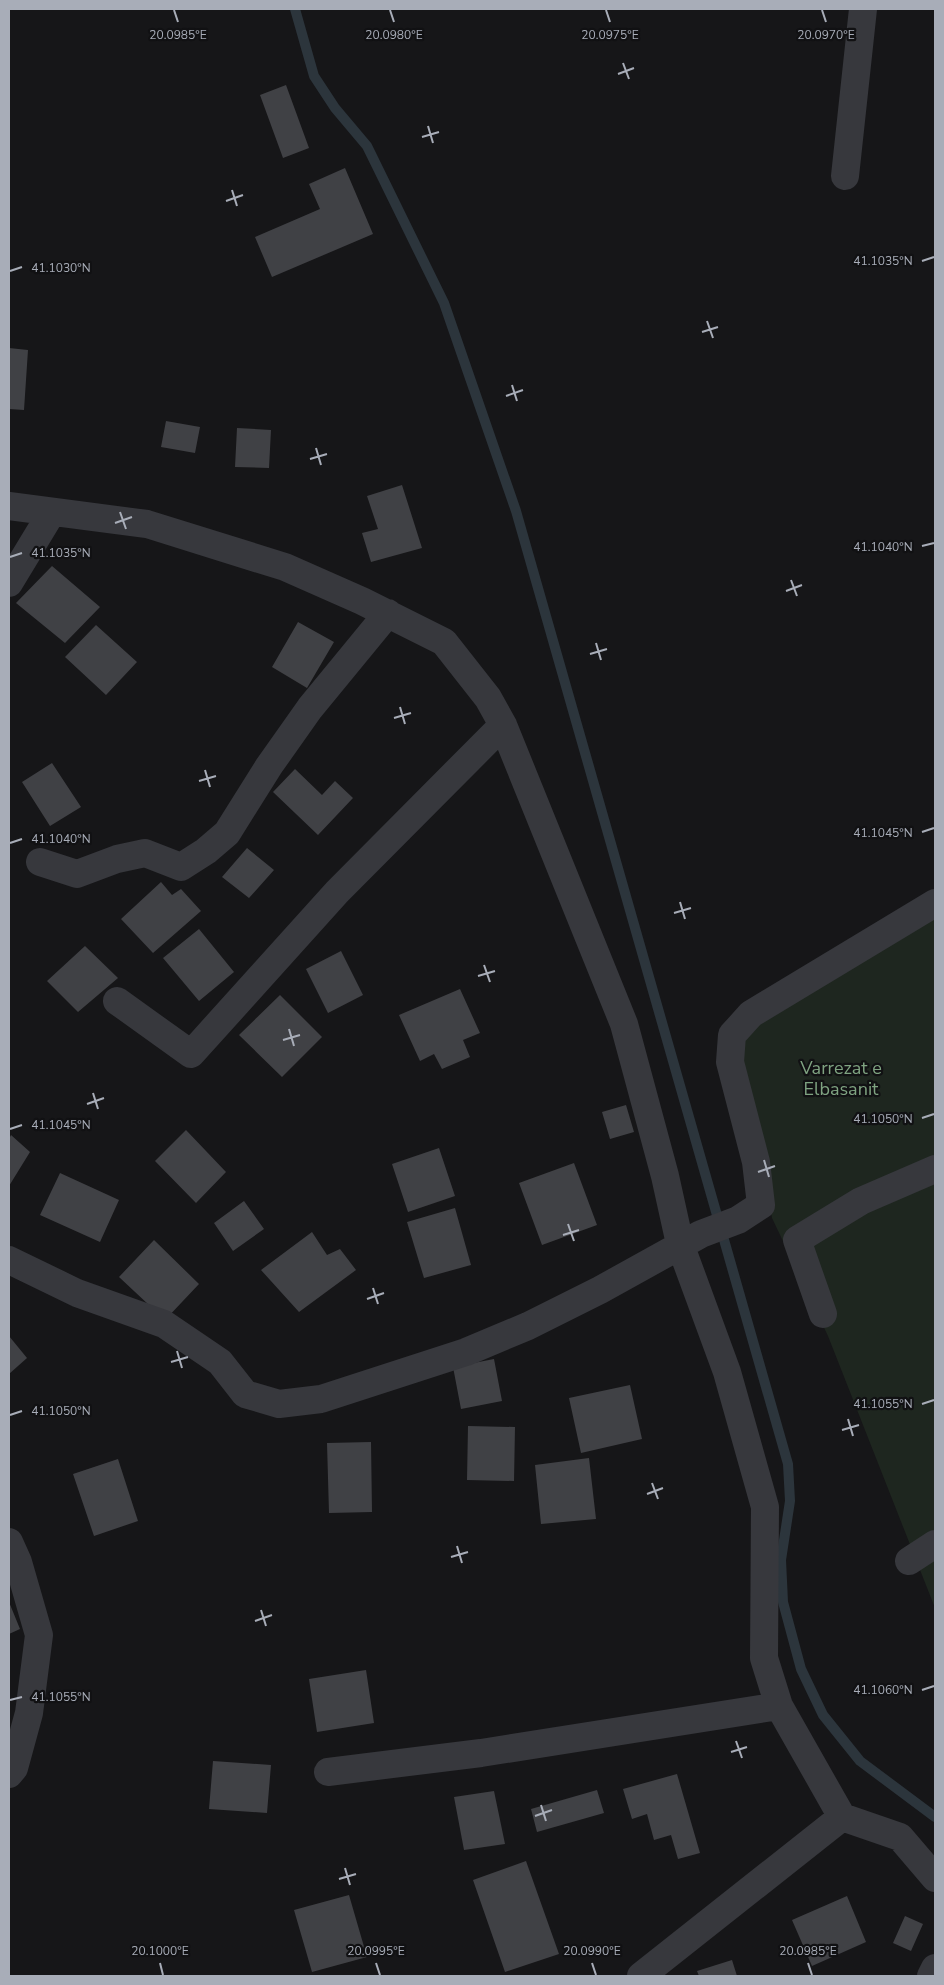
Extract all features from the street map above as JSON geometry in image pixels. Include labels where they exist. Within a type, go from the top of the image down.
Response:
[{"type":"street","points":[[846,176],[863,9]]},
{"type":"street","points":[[9,506],[147,524],[285,567],[388,612],[444,642],[488,698],[503,725],[624,1024],[665,1176],[691,1239],[765,1507],[764,1658],[779,1706],[842,1817],[900,1837],[935,1878]]},
{"type":"street","points":[[9,583],[52,512]]},
{"type":"street","points":[[40,862],[77,874],[118,859],[145,853],[181,867],[206,851],[227,833],[269,766],[310,708],[388,612]]},
{"type":"street","points":[[116,1002],[192,1054],[337,892],[503,725]]},
{"type":"street","points":[[9,1260],[77,1293],[164,1324],[220,1362],[245,1394],[279,1404],[321,1399],[466,1352],[536,1322],[600,1290],[691,1239],[738,1220],[761,1205],[756,1162],[730,1062],[732,1035],[751,1014],[935,902]]},
{"type":"street","points":[[824,1314],[797,1240],[861,1201],[935,1169]]},
{"type":"street","points":[[9,1542],[18,1562],[39,1635],[29,1713],[14,1768],[9,1774]]},
{"type":"street","points":[[909,1561],[935,1544]]},
{"type":"street","points":[[328,1772],[481,1753],[779,1706]]},
{"type":"street","points":[[641,1976],[842,1817]]},
{"type":"street","points":[[931,1976],[935,1968]]},
{"type":"green space","name":"Varrezat e Elbasanit","points":[[935,912],[935,1608],[828,1336],[772,1218],[738,1034]]},
{"type":"building","points":[[286,85],[309,148],[283,158],[260,95]]},
{"type":"building","points":[[345,168],[373,234],[272,277],[255,237],[320,209],[309,184]]},
{"type":"building","points":[[9,348],[28,350],[24,410],[9,409]]},
{"type":"building","points":[[166,421],[200,427],[195,453],[161,447]]},
{"type":"building","points":[[237,428],[271,430],[269,468],[235,467]]},
{"type":"building","points":[[402,485],[422,548],[371,562],[362,533],[378,529],[367,496]]},
{"type":"building","points":[[52,566],[100,607],[65,643],[16,603]]},
{"type":"building","points":[[298,622],[334,642],[307,688],[272,667]]},
{"type":"building","points":[[96,625],[137,662],[106,695],[65,657]]},
{"type":"building","points":[[52,763],[81,807],[50,826],[22,782]]},
{"type":"building","points":[[295,769],[322,795],[335,781],[353,798],[318,835],[273,792]]},
{"type":"building","points":[[247,848],[274,870],[249,898],[222,877]]},
{"type":"building","points":[[161,882],[172,895],[181,889],[201,911],[153,953],[121,919]]},
{"type":"building","points":[[199,929],[234,972],[199,1001],[163,958]]},
{"type":"building","points":[[85,946],[118,978],[78,1012],[47,981]]},
{"type":"building","points":[[341,951],[363,995],[328,1013],[306,969]]},
{"type":"building","points":[[460,989],[480,1033],[463,1040],[470,1057],[442,1069],[434,1054],[420,1061],[399,1015]]},
{"type":"building","points":[[280,995],[322,1037],[282,1077],[239,1035]]},
{"type":"building","points":[[626,1105],[634,1132],[610,1139],[602,1112]]},
{"type":"building","points":[[186,1130],[226,1172],[196,1203],[155,1161]]},
{"type":"building","points":[[11,1135],[30,1152],[9,1186],[9,1139]]},
{"type":"building","points":[[439,1148],[455,1196],[408,1212],[392,1164]]},
{"type":"building","points":[[574,1163],[597,1225],[542,1245],[519,1183]]},
{"type":"building","points":[[60,1173],[119,1200],[100,1242],[40,1215]]},
{"type":"building","points":[[244,1201],[264,1229],[233,1251],[214,1223]]},
{"type":"building","points":[[455,1208],[471,1265],[424,1278],[407,1222]]},
{"type":"building","points":[[312,1232],[327,1255],[340,1249],[356,1270],[299,1312],[261,1270]]},
{"type":"building","points":[[154,1240],[199,1284],[165,1320],[119,1277]]},
{"type":"building","points":[[9,1336],[27,1358],[9,1374]]},
{"type":"building","points":[[494,1359],[502,1401],[461,1409],[453,1367]]},
{"type":"building","points":[[630,1385],[642,1439],[581,1453],[569,1398]]},
{"type":"building","points":[[468,1426],[515,1427],[514,1481],[467,1480]]},
{"type":"building","points":[[371,1442],[372,1512],[329,1513],[327,1443]]},
{"type":"building","points":[[589,1458],[596,1519],[541,1524],[535,1465]]},
{"type":"building","points":[[118,1459],[138,1521],[94,1536],[73,1474]]},
{"type":"building","points":[[9,1602],[20,1629],[9,1634]]},
{"type":"building","points":[[366,1670],[374,1723],[317,1732],[309,1679]]},
{"type":"building","points":[[213,1761],[271,1765],[267,1813],[209,1809]]},
{"type":"building","points":[[677,1774],[700,1853],[678,1859],[671,1835],[654,1840],[647,1814],[632,1819],[623,1789]]},
{"type":"building","points":[[597,1790],[604,1813],[537,1832],[531,1809]]},
{"type":"building","points":[[494,1791],[505,1844],[464,1850],[454,1797]]},
{"type":"building","points":[[526,1861],[559,1954],[505,1972],[473,1880]]},
{"type":"building","points":[[349,1895],[367,1957],[312,1972],[294,1910]]},
{"type":"building","points":[[847,1896],[866,1942],[812,1966],[792,1920]]},
{"type":"building","points":[[905,1916],[923,1924],[911,1951],[893,1943]]},
{"type":"building","points":[[732,1960],[737,1976],[699,1976],[697,1971]]},
{"type":"waterway","points":[[295,9],[314,76],[335,108],[367,146],[444,303],[516,511],[788,1464],[790,1501],[781,1560],[783,1602],[801,1669],[823,1715],[860,1761],[935,1817]]}]
